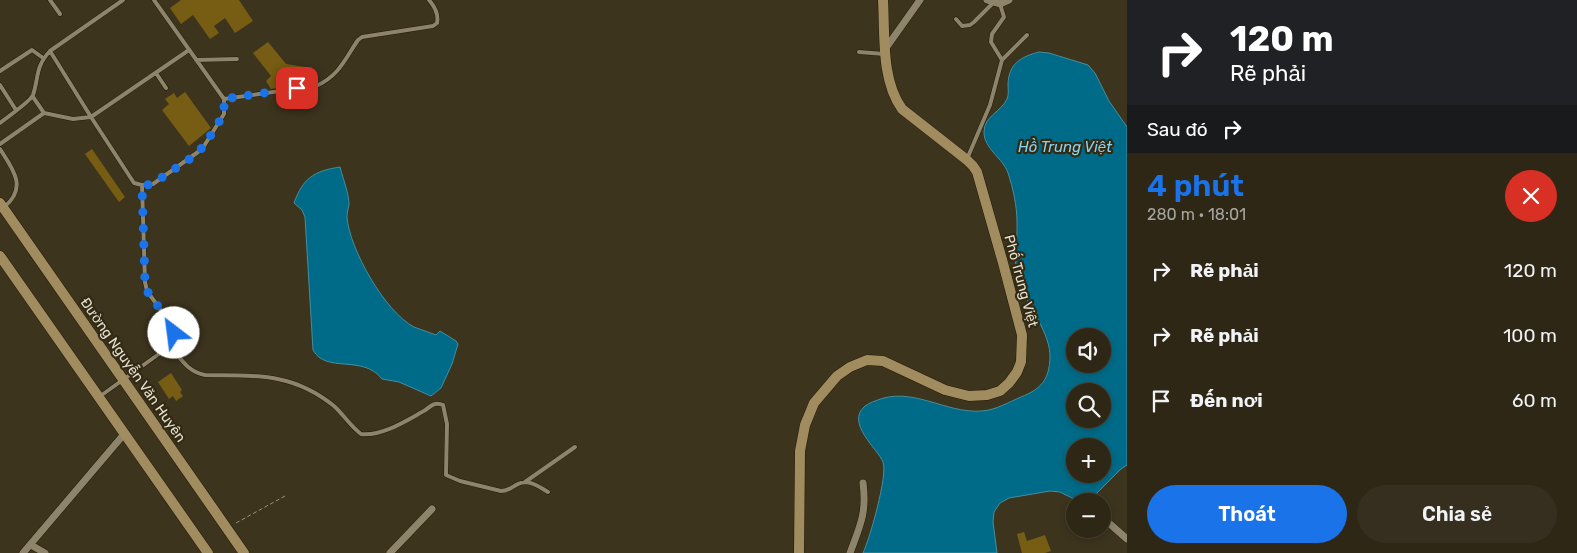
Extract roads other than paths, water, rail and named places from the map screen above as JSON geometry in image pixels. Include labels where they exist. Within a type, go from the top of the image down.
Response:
[{"type":"street","name":"Phố Trung Việt","points":[[799,553],[800,450],[805,426],[814,403],[837,376],[850,367],[867,360],[883,361],[945,390],[969,396],[986,395],[1000,390],[1009,383],[1021,362],[1022,334],[977,172],[967,160],[902,110],[895,100],[886,51],[883,0]]},
{"type":"street","points":[[886,51],[920,0]]},
{"type":"street","points":[[993,2],[1009,0]]},
{"type":"street","name":"Đường Nguyễn Văn Huyên","points":[[1,207],[244,553]]},
{"type":"street","points":[[0,256],[208,553]]},
{"type":"street","points":[[23,553],[125,433]]},
{"type":"street","points":[[850,553],[864,512],[863,484]]},
{"type":"street","points":[[390,553],[432,509]]},
{"type":"street","points":[[1111,525],[1127,539]]},
{"type":"street","points":[[31,545],[45,553]]},
{"type":"lane","points":[[50,0],[60,14]]},
{"type":"lane","points":[[124,0],[50,51],[43,58],[36,76],[33,97],[44,113],[73,119],[91,117],[189,50]]},
{"type":"lane","points":[[50,51],[134,183],[142,186],[152,184],[191,158],[204,146],[224,114],[224,99],[154,0]]},
{"type":"lane","points":[[224,99],[316,86],[334,75],[362,37],[433,26],[437,23],[437,12],[429,0]]},
{"type":"lane","points":[[956,19],[962,26],[970,25],[993,2],[1004,17],[992,34],[991,42],[1002,60]]},
{"type":"lane","points":[[967,160],[990,105],[1002,60],[1027,35]]},
{"type":"lane","points":[[0,71],[32,50],[43,58]]},
{"type":"lane","points":[[859,52],[886,51]]},
{"type":"lane","points":[[196,60],[237,59]]},
{"type":"lane","points":[[156,73],[166,88]]},
{"type":"lane","points":[[0,85],[16,110]]},
{"type":"lane","points":[[0,123],[33,97]]},
{"type":"lane","points":[[0,144],[44,113]]},
{"type":"lane","points":[[0,149],[15,172],[17,180],[12,201],[1,207]]},
{"type":"lane","points":[[99,397],[170,346],[174,333],[173,327],[147,291],[145,282],[142,186]]},
{"type":"lane","points":[[170,346],[190,370],[196,373],[205,375],[274,377],[294,382],[312,390],[335,408],[361,434],[370,435],[401,424],[426,410],[432,404],[438,403],[443,405],[447,424],[446,475],[460,481],[501,491],[507,491],[519,483],[525,482],[534,483],[548,492]]},
{"type":"lane","points":[[525,482],[575,447]]},
{"type":"water","name":"Hồ Trung Việt","points":[[1039,52],[1049,53],[1088,65],[1095,73],[1109,101],[1127,127],[1127,465],[1111,479],[1111,438],[1066,438],[1066,483],[1107,483],[1097,493],[1066,493],[1066,495],[1050,491],[1009,498],[1000,503],[994,512],[993,522],[997,553],[863,553],[878,507],[884,469],[883,462],[861,428],[860,413],[865,406],[874,401],[902,396],[968,411],[982,411],[1002,406],[1034,391],[1043,383],[1048,372],[1050,358],[1047,339],[1017,275],[1017,216],[1012,185],[1006,168],[990,148],[984,132],[987,122],[1007,99],[1011,71],[1013,66],[1021,59]]},
{"type":"water","points":[[340,167],[349,200],[347,217],[349,230],[370,278],[392,308],[403,319],[414,327],[436,335],[440,331],[458,344],[452,364],[441,388],[431,396],[399,382],[382,379],[365,367],[327,361],[319,357],[313,350],[305,217],[302,210],[294,203],[301,187],[311,177],[323,171]]}]
